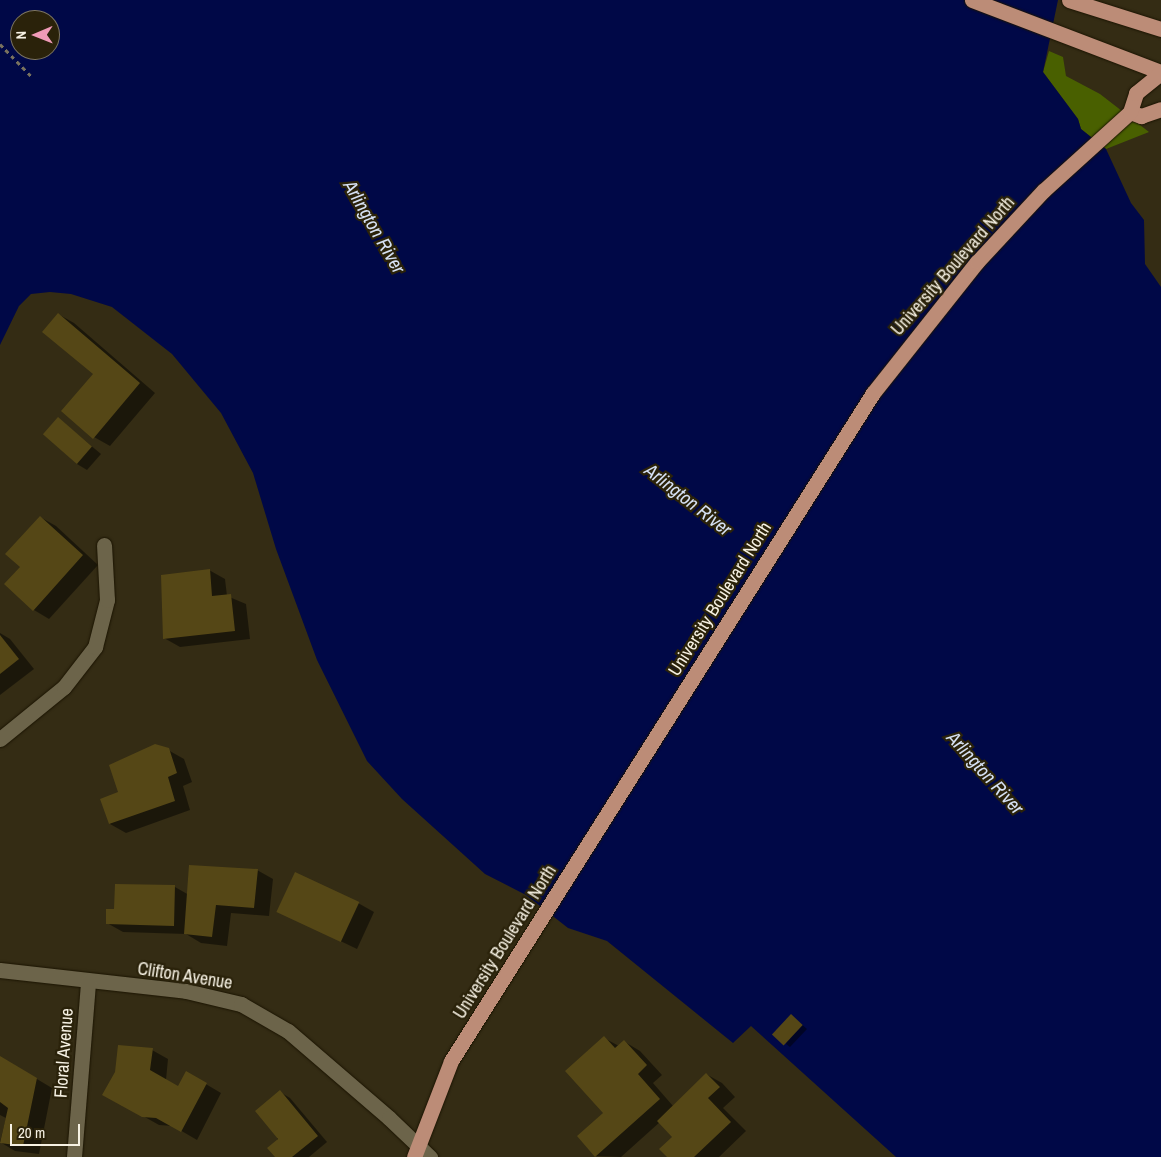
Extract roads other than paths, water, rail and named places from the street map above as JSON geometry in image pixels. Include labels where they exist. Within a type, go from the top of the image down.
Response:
[{"type":"main road","points":[[972,0],[1061,36],[1161,72]]},
{"type":"main road","points":[[1071,1],[1161,29]]},
{"type":"main road","name":"University Boulevard North","points":[[416,1150],[451,1061],[873,393],[977,262],[1043,191],[1130,112],[1136,92],[1161,72]]},
{"type":"main road","points":[[1130,112],[1141,116],[1161,109]]},
{"type":"street","points":[[0,739],[64,687],[95,647],[107,600],[104,545]]},
{"type":"street","name":"Clifton Avenue","points":[[0,970],[88,982],[186,992],[241,1004],[288,1031],[416,1150],[430,1157]]},
{"type":"street","name":"Floral Avenue","points":[[74,1157],[88,982]]},
{"type":"water","name":"Arlington River","points":[[0,0],[1058,0],[1043,72],[1078,119],[1081,129],[1106,149],[1131,203],[1144,220],[1145,264],[1161,287],[1161,1157],[896,1157],[751,1026],[733,1043],[607,941],[568,928],[526,895],[485,874],[402,799],[367,761],[317,660],[276,549],[253,473],[221,413],[172,354],[112,307],[71,294],[50,292],[31,294],[19,306],[0,345]]}]
